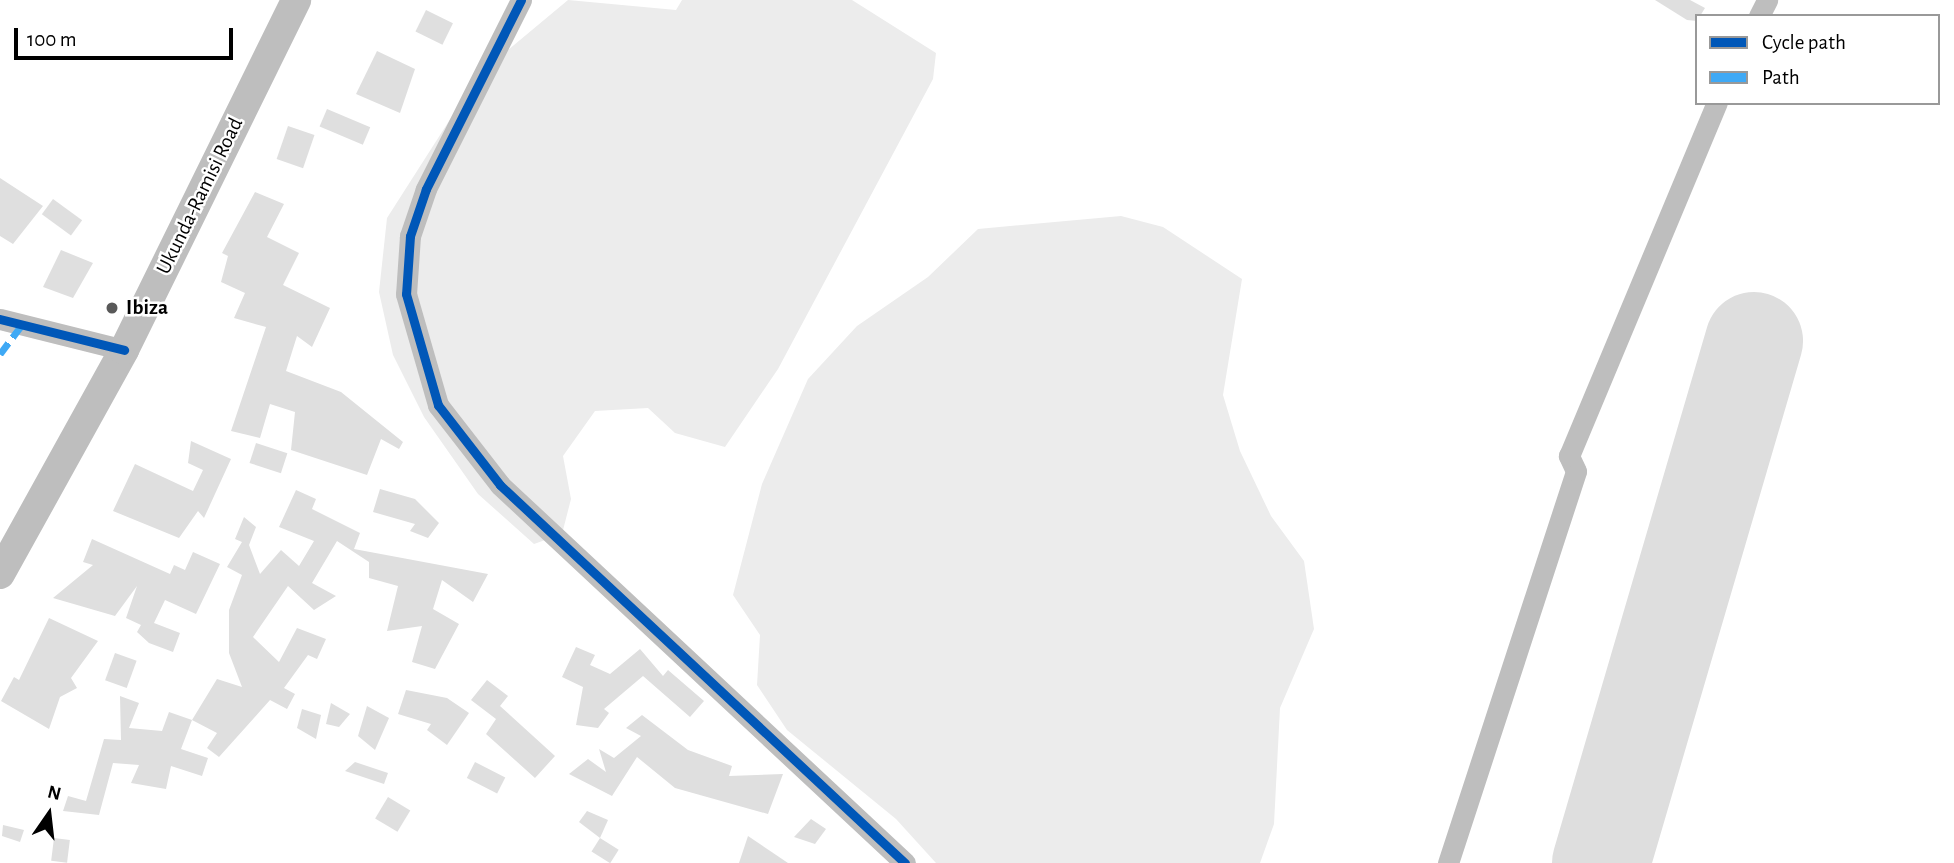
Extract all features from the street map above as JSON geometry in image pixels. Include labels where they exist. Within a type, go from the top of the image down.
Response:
[{"type":"highway","name":"Ukunda-Ramisi Road","points":[[0,574],[124,350],[296,0]]},
{"type":"street","points":[[521,0],[426,189],[410,236],[407,294],[438,405],[500,485],[905,863]]},
{"type":"street","points":[[1448,863],[1576,471],[1569,456],[1716,105]]},
{"type":"street","points":[[0,319],[124,350]]},
{"type":"shaded area","points":[[568,0],[676,10],[682,0],[852,0],[936,53],[933,79],[778,369],[725,447],[675,433],[648,408],[595,411],[563,456],[571,499],[562,534],[534,544],[478,494],[424,417],[393,355],[379,292],[387,218],[479,74]]},
{"type":"shaded area","points":[[1121,216],[1163,227],[1242,279],[1223,395],[1240,451],[1271,516],[1304,561],[1314,629],[1280,708],[1274,824],[1260,863],[936,863],[896,819],[787,730],[757,685],[760,635],[733,595],[762,484],[808,379],[857,326],[928,277],[978,229]]},
{"type":"building","points":[[1655,0],[1690,0],[1705,8],[1701,14],[1695,14],[1695,21],[1687,20]]},
{"type":"building","points":[[426,10],[453,23],[442,45],[415,32]]},
{"type":"building","points":[[377,51],[415,69],[400,113],[356,94]]},
{"type":"building","points":[[327,109],[370,127],[363,145],[320,126]]},
{"type":"building","points":[[288,126],[314,135],[303,168],[277,159]]},
{"type":"building","points":[[0,178],[43,206],[13,244],[0,236]]},
{"type":"building","points":[[255,192],[284,204],[267,237],[299,253],[283,285],[330,308],[312,347],[297,336],[286,371],[341,392],[403,442],[399,449],[381,439],[367,475],[291,450],[295,412],[270,404],[260,438],[231,431],[266,327],[234,318],[245,293],[221,282],[228,256],[222,253]]},
{"type":"building","points":[[53,199],[82,220],[71,236],[42,214]]},
{"type":"building","points":[[61,250],[93,263],[73,298],[43,287]]},
{"type":"building","points":[[191,441],[231,459],[204,518],[198,511],[179,538],[113,511],[135,464],[193,491],[203,470],[188,463]]},
{"type":"building","points":[[256,443],[287,453],[281,473],[250,463]]},
{"type":"building","points":[[380,489],[415,499],[439,523],[428,538],[410,531],[415,524],[373,512]]},
{"type":"building","points":[[296,490],[316,499],[312,509],[360,533],[354,549],[488,574],[473,602],[442,580],[433,609],[459,624],[435,669],[412,662],[422,626],[387,631],[398,586],[369,578],[369,562],[337,541],[312,583],[336,596],[314,610],[288,586],[253,637],[279,662],[297,628],[326,639],[317,659],[308,655],[284,688],[295,694],[287,709],[270,700],[219,757],[207,748],[217,733],[192,720],[217,679],[242,687],[229,653],[229,610],[242,575],[227,567],[242,542],[235,539],[244,517],[256,527],[249,545],[260,574],[281,550],[299,566],[314,541],[279,527]]},
{"type":"building","points":[[92,539],[170,574],[174,565],[185,570],[193,552],[220,564],[196,614],[165,600],[154,623],[180,633],[173,652],[149,643],[137,632],[141,625],[126,618],[137,586],[115,616],[53,598],[93,565],[83,562]]},
{"type":"building","points":[[49,618],[98,641],[71,678],[77,688],[60,697],[49,729],[1,701],[14,677],[19,680]]},
{"type":"building","points":[[576,647],[595,655],[590,665],[610,674],[640,649],[663,676],[668,670],[704,701],[690,717],[643,676],[604,709],[609,713],[598,728],[576,725],[583,687],[562,677]]},
{"type":"building","points":[[115,653],[137,661],[127,688],[105,680]]},
{"type":"building","points":[[487,680],[508,696],[500,706],[555,756],[535,778],[486,734],[496,719],[471,700]]},
{"type":"building","points":[[406,690],[447,698],[469,713],[447,745],[427,730],[431,724],[398,714]]},
{"type":"building","points":[[120,696],[139,703],[129,728],[162,731],[169,712],[192,720],[181,749],[208,758],[202,776],[171,766],[166,789],[131,783],[139,765],[113,763],[99,815],[63,811],[68,796],[86,801],[104,739],[121,740]]},
{"type":"building","points":[[331,703],[350,714],[339,727],[326,724]]},
{"type":"building","points":[[367,706],[389,718],[375,750],[358,736]]},
{"type":"building","points":[[302,709],[321,715],[316,739],[297,728]]},
{"type":"building","points":[[642,715],[688,750],[732,766],[729,776],[783,774],[768,814],[675,788],[637,757],[612,796],[569,774],[588,759],[606,772],[599,749],[614,758],[641,736],[626,728]]},
{"type":"building","points":[[355,762],[388,773],[384,784],[345,771]]},
{"type":"building","points":[[475,762],[505,777],[497,793],[467,778]]},
{"type":"building","points":[[388,797],[410,810],[397,832],[375,818]]},
{"type":"building","points":[[587,811],[608,820],[600,838],[579,822]]},
{"type":"building","points":[[811,819],[826,829],[815,844],[794,837]]},
{"type":"building","points":[[3,825],[24,830],[20,842],[2,836]]},
{"type":"building","points":[[748,836],[788,863],[739,863]]},
{"type":"building","points":[[54,838],[70,840],[67,863],[51,861]]},
{"type":"building","points":[[600,838],[619,850],[610,863],[592,852]]},
{"type":"runway","points":[[1601,863],[1754,341]]},
{"type":"marked path","points":[[0,354],[22,325]]},
{"type":"cycle path","points":[[521,0],[426,189],[410,236],[406,294],[438,405],[500,485],[905,863]]},
{"type":"cycle path","points":[[0,319],[124,350]]},
{"type":"place","name":"Ibiza","points":[[112,308]]}]
